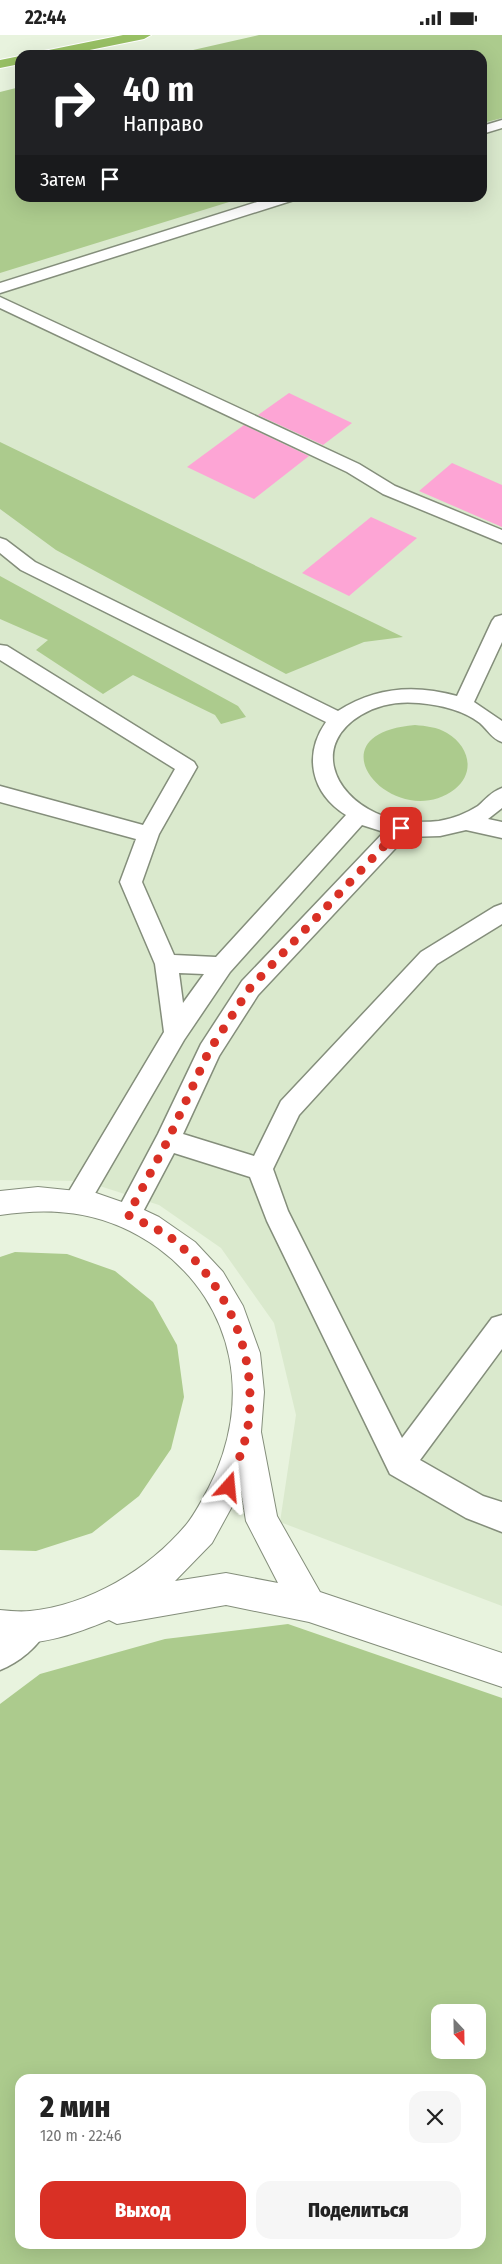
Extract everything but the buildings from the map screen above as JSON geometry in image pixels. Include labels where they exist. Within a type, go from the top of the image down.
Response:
[{"type":"highway","points":[[69,50],[144,35]]},
{"type":"highway","points":[[0,64],[15,61]]},
{"type":"street","points":[[0,1203],[23,1199],[77,1201],[128,1215],[174,1240],[211,1277],[237,1323],[250,1376],[246,1432],[229,1487],[197,1537],[152,1580],[96,1610]]},
{"type":"street","points":[[246,1432],[262,1521],[309,1605]]},
{"type":"street","points":[[0,1627],[32,1627],[96,1610],[226,1589],[309,1605],[502,1669]]},
{"type":"lane","points":[[487,128],[502,124]]},
{"type":"lane","points":[[0,288],[273,202]]},
{"type":"lane","points":[[0,302],[353,468],[389,490],[502,537]]},
{"type":"lane","points":[[0,544],[28,566],[339,720]]},
{"type":"lane","points":[[463,705],[502,621]]},
{"type":"lane","points":[[0,651],[187,767],[148,834],[131,882],[166,964],[176,1033]]},
{"type":"lane","points":[[502,735],[484,717],[463,705],[437,697],[410,695],[382,698],[358,707],[339,720],[326,738],[321,758],[326,778],[339,798],[359,814],[380,823],[401,828],[435,829],[467,822],[492,808],[502,796]]},
{"type":"lane","points":[[0,794],[148,834]]},
{"type":"lane","points":[[77,1201],[176,1033],[222,967],[359,814]]},
{"type":"lane","points":[[467,822],[502,830]]},
{"type":"lane","points":[[128,1215],[168,1140],[209,1051],[250,988],[401,828]]},
{"type":"lane","points":[[502,913],[429,958],[290,1108],[260,1169],[276,1213],[400,1464],[476,1507],[502,1517]]},
{"type":"lane","points":[[166,964],[222,967]]},
{"type":"lane","points":[[168,1140],[260,1169]]},
{"type":"lane","points":[[400,1464],[502,1327]]},
{"type":"lane","points":[[0,1655],[32,1627]]},
{"type":"shaded area","points":[[502,114],[502,1606],[280,1522],[296,1415],[274,1323],[221,1248],[159,1205],[84,1181],[0,1180],[0,268],[217,202],[487,202],[487,119]]},
{"type":"green space","points":[[259,35],[502,35],[502,118],[487,122],[487,50],[193,50]]},
{"type":"green space","points":[[15,88],[15,202],[229,202],[0,273],[0,92]]},
{"type":"green space","points":[[0,442],[403,637],[364,642],[286,674],[56,550],[0,509]]},
{"type":"green space","points":[[0,576],[238,706],[246,717],[221,724],[215,715],[133,675],[103,694],[36,650],[48,640],[0,619]]},
{"type":"green space","points":[[415,725],[435,728],[455,738],[465,752],[467,759],[466,775],[462,782],[455,789],[432,800],[408,800],[387,791],[372,778],[364,761],[367,745],[383,732]]},
{"type":"green space","points":[[15,1252],[67,1254],[115,1271],[153,1302],[177,1345],[184,1397],[171,1449],[139,1496],[92,1533],[36,1551],[0,1550],[0,1257]]},
{"type":"green space","points":[[288,1624],[502,1698],[502,2264],[0,2264],[0,1704],[40,1674],[165,1639]]},
{"type":"route","points":[[229,1487],[246,1432],[250,1376],[237,1323],[211,1277],[174,1240],[128,1215],[168,1140],[209,1051],[250,988],[401,828]]}]
